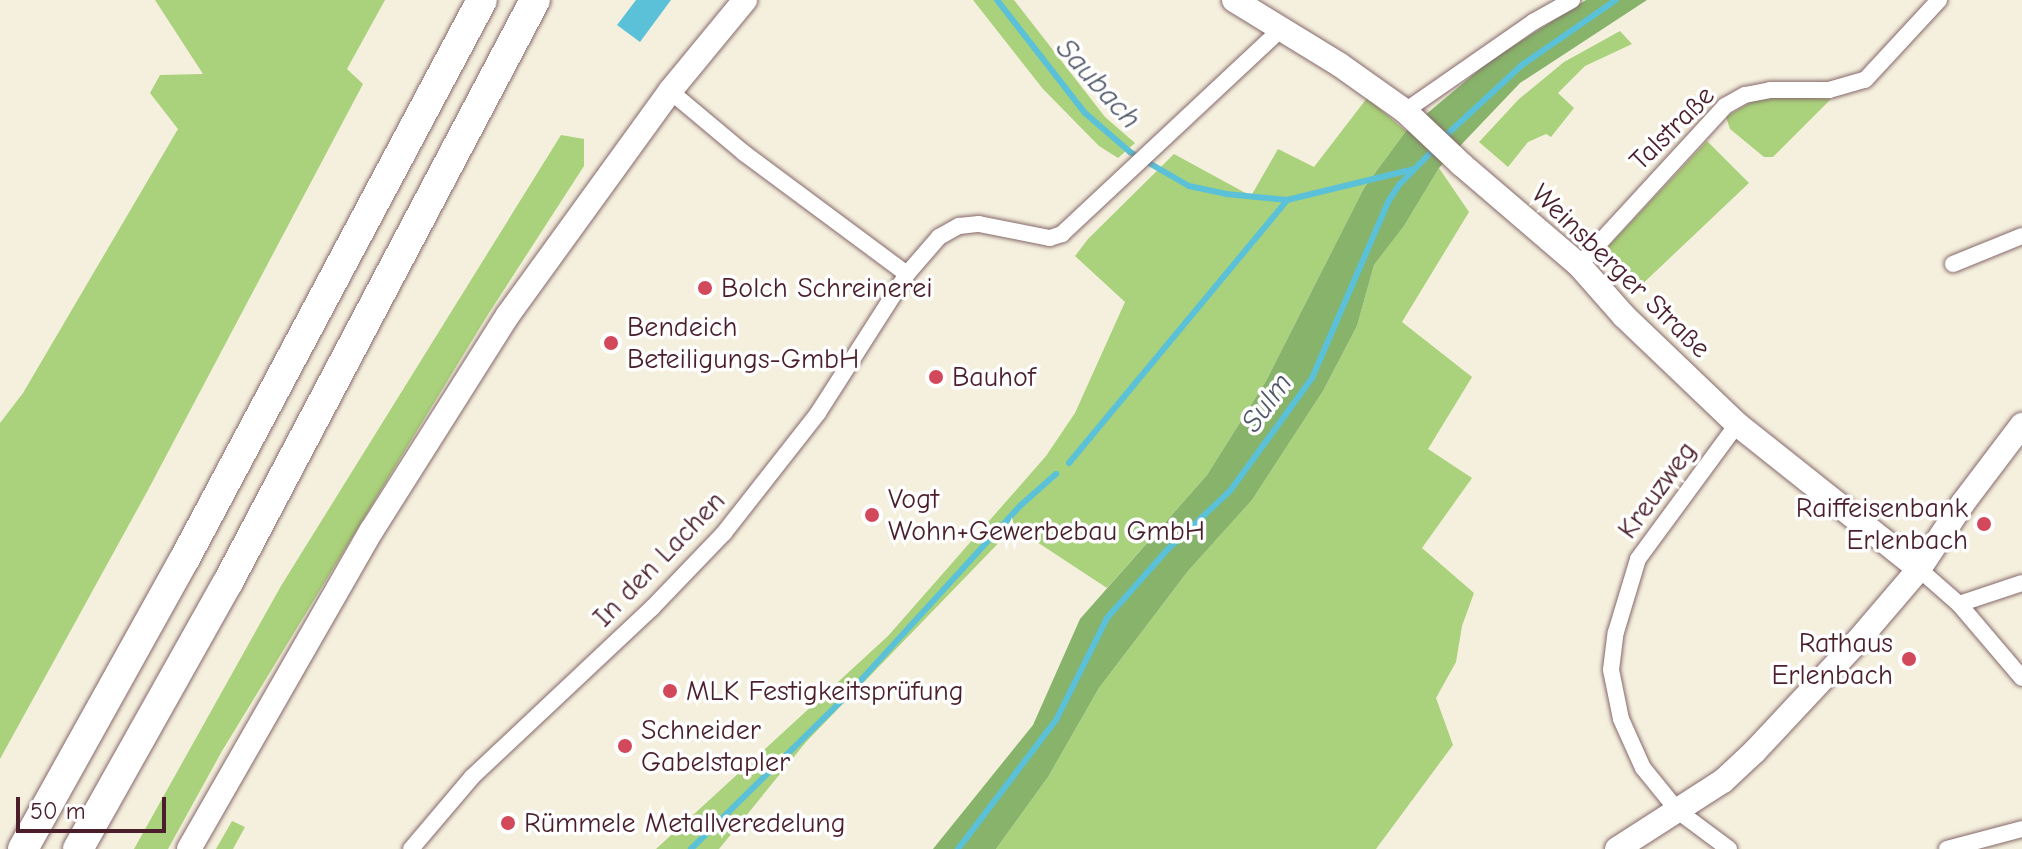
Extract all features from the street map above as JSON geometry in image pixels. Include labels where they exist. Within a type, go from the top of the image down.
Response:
[{"type":"highway","points":[[23,849],[184,560],[482,0]]},
{"type":"highway","points":[[78,849],[227,584],[535,0]]},
{"type":"street","points":[[189,849],[372,530],[508,315],[670,91],[745,0]]},
{"type":"street","name":"Weinsberger Straße","points":[[1234,0],[1351,71],[1412,117],[1461,164],[1579,265],[1624,316],[1737,424],[1919,569]]},
{"type":"street","points":[[1412,117],[1521,30],[1572,0]]},
{"type":"street","name":"Talstraße","points":[[1579,265],[1725,106],[1745,95],[1770,90],[1829,90],[1865,80],[1939,0]]},
{"type":"street","name":"In den Lachen","points":[[411,849],[472,777],[652,608],[724,533],[818,413],[907,274],[939,237],[959,226],[1000,226],[1050,238],[1062,234],[1281,29]]},
{"type":"street","points":[[670,91],[767,171],[907,274]]},
{"type":"street","points":[[1953,264],[2022,236]]},
{"type":"street","name":"Kreuzweg","points":[[1729,849],[1678,811],[1643,768],[1621,719],[1611,670],[1616,632],[1638,559],[1737,424]]},
{"type":"street","points":[[1617,849],[1730,776],[1855,644],[1919,569],[1963,503],[2022,425]]},
{"type":"street","points":[[1919,569],[1959,604],[2022,678]]},
{"type":"street","points":[[1959,604],[2022,583]]},
{"type":"street","points":[[1947,849],[2022,829]]},
{"type":"green space","points":[[155,0],[385,0],[347,69],[363,84],[148,490],[0,759],[0,423],[23,393],[178,129],[150,93],[160,75],[203,74]]},
{"type":"green space","points":[[973,0],[1014,0],[1105,117],[1135,143],[1118,158],[1099,146],[1043,89]]},
{"type":"green space","points":[[1586,0],[1647,0],[1520,83],[1439,168],[1404,226],[1374,265],[1357,326],[1323,391],[1252,500],[1188,571],[1099,688],[1048,777],[996,849],[933,849],[1033,725],[1080,619],[1207,475],[1266,381],[1364,188],[1406,131],[1492,59]]},
{"type":"green space","points":[[1620,31],[1632,44],[1585,66],[1558,93],[1574,108],[1551,137],[1546,134],[1528,142],[1508,167],[1479,142],[1519,99],[1564,62]]},
{"type":"green space","points":[[1773,96],[1831,99],[1773,157],[1764,157],[1730,129],[1726,117],[1756,99]]},
{"type":"green space","points":[[1367,98],[1406,131],[1364,188],[1266,381],[1207,475],[1107,588],[1014,527],[806,742],[719,849],[656,849],[888,636],[1046,456],[1075,413],[1125,302],[1075,256],[1088,239],[1174,154],[1251,196],[1278,149],[1314,167]]},
{"type":"green space","points":[[561,135],[584,139],[584,166],[487,316],[222,751],[168,849],[134,849],[281,586]]},
{"type":"green space","points":[[1707,141],[1749,183],[1635,291],[1630,289],[1622,264],[1607,248]]},
{"type":"green space","points":[[1439,168],[1469,212],[1402,322],[1472,377],[1428,449],[1472,478],[1422,548],[1474,593],[1462,626],[1456,662],[1436,698],[1453,745],[1376,849],[996,849],[1048,777],[1099,688],[1188,571],[1252,500],[1323,391],[1357,326],[1374,265],[1404,226]]},
{"type":"green space","points":[[232,821],[245,827],[233,849],[216,849]]},
{"type":"water","points":[[636,0],[671,0],[640,42],[617,25]]},
{"type":"waterway","name":"Saubach","points":[[997,0],[1085,113],[1130,152],[1189,186],[1226,194],[1287,200],[1414,169]]},
{"type":"waterway","name":"Sulm","points":[[1442,139],[1522,65],[1616,0]]},
{"type":"waterway","name":"Sulm","points":[[958,849],[1056,720],[1107,618],[1168,549],[1230,491],[1312,378],[1388,202],[1399,185],[1435,148]]},
{"type":"waterway","points":[[1069,463],[1287,200]]},
{"type":"waterway","points":[[691,849],[851,691],[1021,505],[1056,474]]},
{"type":"place","name":"Bolch Schreinerei","points":[[705,288]]},
{"type":"place","name":"Bendeich Beteiligungs-GmbH","points":[[611,343]]},
{"type":"place","name":"Bauhof","points":[[936,377]]},
{"type":"place","name":"Vogt Wohn+Gewerbebau GmbH","points":[[872,515]]},
{"type":"place","name":"Raiffeisenbank Erlenbach","points":[[1984,524]]},
{"type":"place","name":"Rathaus Erlenbach","points":[[1909,659]]},
{"type":"place","name":"MLK Festigkeitsprüfung","points":[[670,691]]},
{"type":"place","name":"Schneider Gabelstapler","points":[[625,746]]},
{"type":"place","name":"Rümmele Metallveredelung","points":[[508,823]]}]
